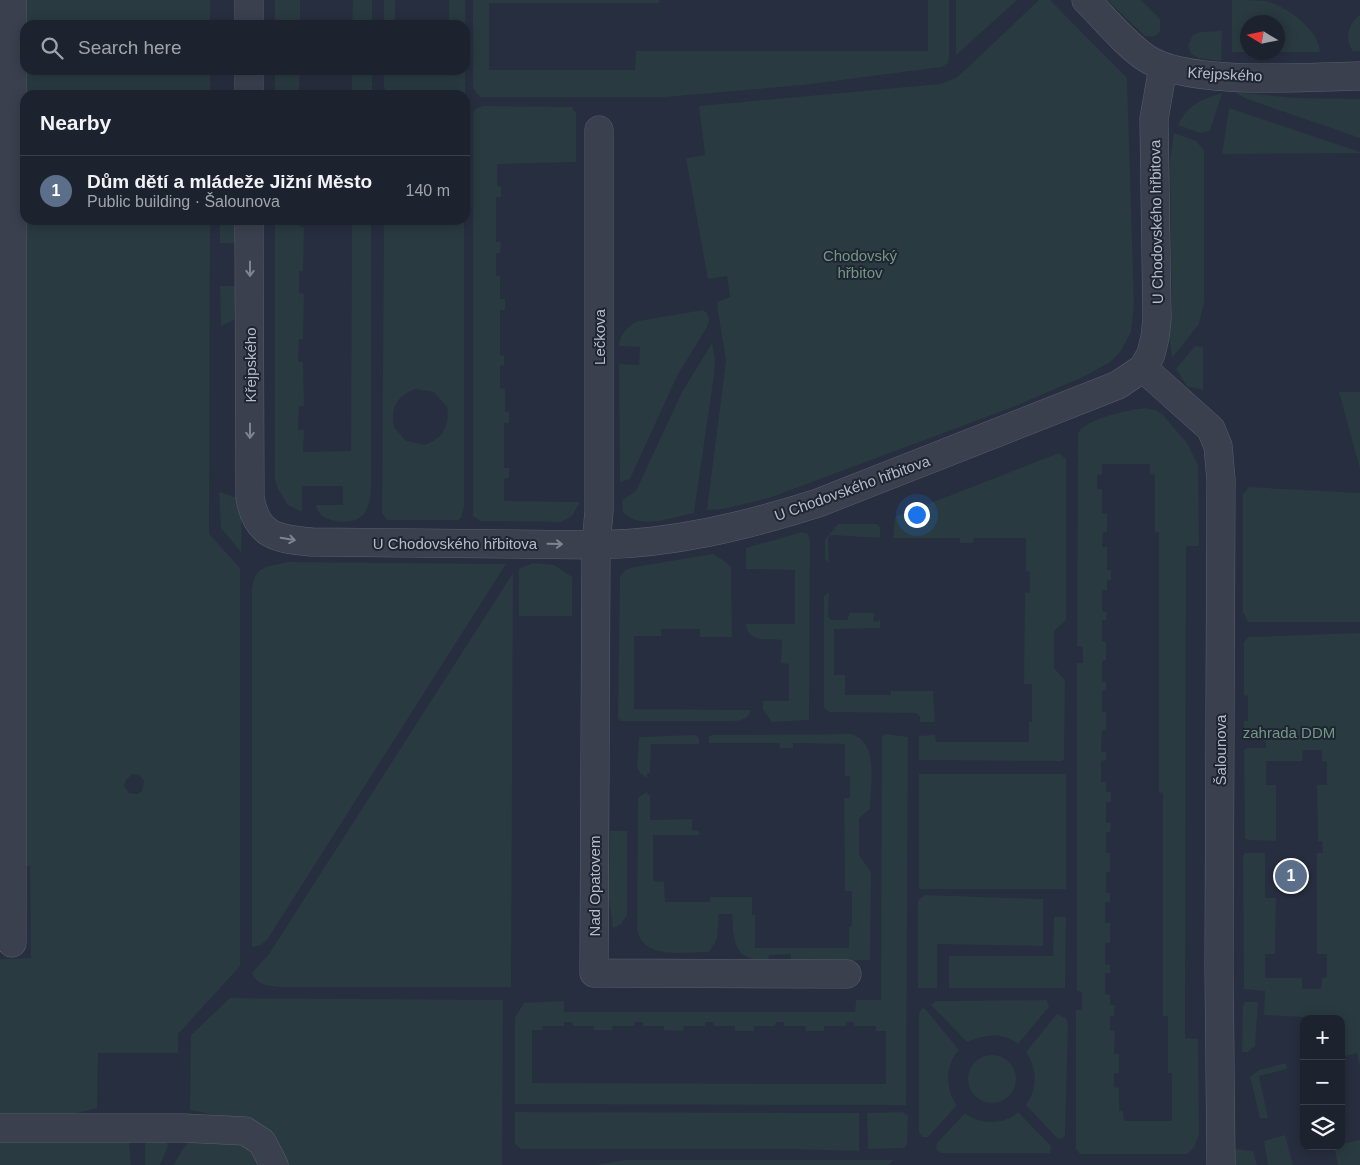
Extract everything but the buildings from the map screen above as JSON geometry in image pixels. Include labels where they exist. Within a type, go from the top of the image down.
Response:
[{"type":"street","points":[[12,0],[12,943]]},
{"type":"street","points":[[248,0],[249,20]]},
{"type":"street","name":"Křejpského","points":[[1086,0],[1136,50],[1163,66],[1192,74],[1360,76]]},
{"type":"street","name":"U Chodovského hřbitova","points":[[252,510],[257,521],[273,535],[286,539],[312,542],[630,544],[729,529],[818,503],[1118,385],[1143,368],[1151,354],[1157,319],[1154,119],[1163,66]]},
{"type":"street","points":[[249,75],[249,90]]},
{"type":"street","name":"Lečkova","points":[[596,544],[599,511],[599,130]]},
{"type":"street","name":"Křejpského","points":[[249,225],[250,488],[252,510]]},
{"type":"street","name":"Šalounova","points":[[1143,368],[1211,429],[1218,446],[1221,480],[1219,967],[1221,1165]]},
{"type":"street","name":"Nad Opatovem","points":[[596,544],[594,973],[847,974]]},
{"type":"street","points":[[0,1128],[183,1128],[245,1131],[262,1142],[268,1149],[274,1165]]},
{"type":"green space","points":[[25,0],[210,0],[210,20],[25,20]]},
{"type":"green space","points":[[275,0],[300,0],[300,20],[275,20]]},
{"type":"green space","points":[[353,0],[372,0],[372,20],[352,20]]},
{"type":"green space","points":[[384,0],[395,0],[395,20],[384,20]]},
{"type":"green space","points":[[449,0],[465,0],[465,20],[449,20]]},
{"type":"green space","points":[[473,0],[659,0],[659,3],[489,3],[489,70],[635,70],[636,51],[928,51],[928,0],[949,0],[949,58],[948,63],[942,67],[803,85],[665,97],[480,97],[473,88]]},
{"type":"green space","points":[[956,0],[1017,0],[956,55]]},
{"type":"green space","name":"Chodovský hřbitov","points":[[1039,0],[1050,0],[1127,78],[1134,305],[1131,332],[1120,352],[1109,363],[1083,377],[1013,407],[769,498],[723,509],[707,510],[726,360],[717,306],[718,302],[730,297],[727,276],[708,279],[686,158],[705,155],[699,106],[940,84],[956,78]]},
{"type":"green space","points":[[1107,0],[1141,0],[1160,19],[1160,32],[1155,36],[1145,36]]},
{"type":"green space","points":[[1232,0],[1254,0],[1274,4],[1300,20],[1314,35],[1320,52],[1285,52],[1285,15],[1240,15],[1240,52],[1232,52]]},
{"type":"green space","points":[[1360,15],[1360,51],[1353,51],[1348,37],[1350,27]]},
{"type":"green space","points":[[1222,31],[1221,61],[1199,58],[1191,54],[1188,45],[1193,35],[1200,32]]},
{"type":"green space","points":[[25,75],[210,75],[210,90],[25,90]]},
{"type":"green space","points":[[275,75],[300,75],[299,90],[275,90]]},
{"type":"green space","points":[[352,75],[372,75],[372,90],[352,90]]},
{"type":"green space","points":[[384,75],[465,75],[465,90],[386,90]]},
{"type":"green space","points":[[1234,92],[1294,98],[1360,99],[1360,138],[1247,99]]},
{"type":"green space","points":[[1222,93],[1210,131],[1200,133],[1178,125],[1186,112],[1196,104]]},
{"type":"green space","points":[[483,106],[572,107],[576,113],[576,162],[497,164],[497,186],[501,187],[501,197],[496,197],[496,242],[501,242],[500,253],[496,253],[496,276],[500,276],[500,299],[505,299],[505,310],[500,310],[500,355],[504,356],[504,365],[500,366],[500,388],[505,389],[505,412],[509,412],[509,423],[504,423],[504,468],[509,468],[509,478],[504,479],[504,501],[580,502],[572,516],[561,522],[480,521],[473,516],[473,115],[475,109]]},
{"type":"green space","points":[[1229,108],[1360,152],[1360,153],[1222,154]]},
{"type":"green space","points":[[1174,133],[1196,141],[1204,150],[1204,302],[1199,324],[1172,358],[1169,332],[1172,305],[1170,161]]},
{"type":"green space","points":[[25,225],[210,225],[209,534],[240,568],[240,966],[178,1034],[178,1053],[98,1053],[97,1108],[65,1116],[0,1116],[0,959],[31,958],[30,866],[24,866]],"holes":[[[132,774],[139,775],[144,781],[142,791],[137,794],[129,793],[124,786],[126,780]]]},
{"type":"green space","points":[[220,225],[237,225],[237,243],[220,243]]},
{"type":"green space","points":[[275,225],[299,225],[304,227],[303,271],[299,271],[299,293],[304,294],[303,339],[299,339],[298,361],[303,362],[304,406],[299,406],[298,430],[304,430],[303,452],[351,451],[352,225],[371,225],[371,493],[368,505],[364,514],[357,519],[343,522],[335,521],[322,516],[316,505],[343,505],[343,486],[302,486],[302,512],[288,505],[275,480]]},
{"type":"green space","points":[[384,225],[464,225],[464,506],[461,518],[458,520],[387,520],[382,513]],"holes":[[[415,389],[434,392],[447,407],[448,414],[444,430],[436,439],[425,445],[406,441],[394,427],[393,414],[396,403],[404,395]]]},
{"type":"green space","points":[[220,286],[236,286],[234,320],[221,326]]},
{"type":"green space","points":[[703,310],[707,313],[709,320],[707,327],[677,376],[630,479],[620,482],[619,364],[639,365],[640,347],[619,346],[621,338],[627,328],[638,321]]},
{"type":"green space","points":[[712,343],[715,359],[714,375],[694,513],[647,522],[630,518],[623,512],[622,500],[636,491],[682,392]]},
{"type":"green space","points":[[1195,346],[1203,347],[1203,390],[1187,386],[1176,369]]},
{"type":"green space","points":[[1339,392],[1360,392],[1360,469]]},
{"type":"green space","points":[[1145,408],[1155,410],[1163,415],[1187,443],[1198,465],[1199,546],[1186,546],[1185,1038],[1198,1039],[1199,1135],[1194,1147],[1187,1154],[1080,1154],[1076,1149],[1076,1010],[1082,1010],[1082,992],[1077,991],[1077,663],[1083,663],[1083,647],[1077,646],[1078,433],[1090,423],[1099,419]],"holes":[[[1102,464],[1150,464],[1150,474],[1155,475],[1155,532],[1159,532],[1159,792],[1163,793],[1163,1016],[1168,1016],[1168,1073],[1172,1073],[1172,1121],[1124,1121],[1123,1111],[1119,1111],[1119,1088],[1114,1087],[1114,1073],[1119,1073],[1119,1054],[1114,1054],[1115,1031],[1110,1030],[1110,1016],[1114,1016],[1115,1005],[1110,1005],[1110,995],[1105,994],[1105,973],[1110,973],[1110,965],[1105,964],[1105,943],[1110,943],[1110,923],[1105,923],[1105,902],[1110,902],[1110,893],[1106,893],[1106,872],[1110,872],[1110,853],[1106,853],[1106,832],[1110,832],[1111,823],[1106,823],[1106,802],[1111,802],[1111,792],[1106,792],[1106,782],[1101,782],[1101,761],[1106,760],[1106,752],[1101,752],[1102,731],[1106,730],[1106,712],[1102,712],[1102,691],[1106,690],[1106,682],[1102,682],[1102,661],[1106,660],[1106,642],[1102,641],[1102,620],[1106,620],[1107,612],[1102,611],[1102,590],[1107,590],[1107,580],[1111,580],[1111,570],[1107,570],[1107,547],[1102,547],[1103,532],[1107,532],[1107,514],[1102,513],[1102,489],[1097,489],[1097,475],[1102,474]]]},
{"type":"green space","points":[[1059,453],[1066,459],[1066,620],[1054,631],[1054,668],[1065,680],[1064,759],[1062,761],[919,760],[919,736],[935,735],[936,742],[1029,742],[1029,722],[1032,722],[1032,684],[1024,684],[1025,592],[1030,593],[1030,572],[1026,571],[1026,538],[974,538],[973,543],[960,543],[960,538],[893,538],[895,517]]},
{"type":"green space","points":[[1249,487],[1360,493],[1360,622],[1248,622],[1243,612],[1243,494]]},
{"type":"green space","points":[[219,492],[238,498],[242,510],[241,552],[221,528]]},
{"type":"green space","points":[[838,524],[877,524],[880,527],[880,538],[831,535],[828,538],[829,563],[825,559],[825,540]]},
{"type":"green space","points":[[802,532],[808,534],[810,541],[809,720],[772,722],[763,710],[763,701],[789,701],[789,664],[781,663],[782,640],[765,640],[754,637],[750,634],[746,624],[795,624],[795,570],[746,569],[746,548]]},
{"type":"green space","points":[[713,554],[726,562],[731,568],[732,637],[700,637],[700,629],[661,629],[661,636],[634,636],[634,709],[751,710],[750,714],[742,720],[735,721],[621,721],[618,718],[620,576],[627,569],[635,567]]},
{"type":"green space","points":[[288,562],[506,564],[267,940],[261,945],[252,947],[252,589],[256,575],[263,568]]},
{"type":"green space","points":[[533,563],[554,565],[572,577],[572,616],[519,616],[519,569]]},
{"type":"green space","points":[[513,573],[511,987],[281,987],[262,984],[254,978],[252,973],[269,954]]},
{"type":"green space","points":[[829,592],[828,617],[831,620],[847,620],[850,613],[875,613],[873,621],[878,622],[880,619],[880,628],[834,629],[834,675],[845,675],[845,695],[891,695],[891,691],[933,691],[935,722],[920,722],[920,717],[916,713],[829,712],[824,708],[824,596]]},
{"type":"green space","name":"zahrada DDM","points":[[1360,633],[1360,1066],[1357,1053],[1345,1056],[1345,1015],[1300,1015],[1300,1017],[1264,1015],[1265,991],[1244,989],[1243,856],[1245,853],[1265,853],[1265,898],[1276,898],[1275,954],[1265,954],[1265,978],[1302,978],[1302,989],[1321,989],[1322,978],[1327,977],[1327,954],[1317,954],[1317,853],[1323,853],[1322,841],[1318,841],[1317,785],[1327,785],[1327,762],[1322,761],[1322,750],[1303,750],[1302,761],[1266,761],[1266,785],[1276,785],[1276,841],[1248,840],[1245,838],[1244,750],[1247,748],[1266,748],[1265,737],[1248,736],[1244,730],[1244,721],[1248,721],[1248,696],[1244,695],[1244,642],[1248,637]]},
{"type":"green space","points":[[851,734],[860,739],[866,746],[870,755],[872,777],[870,809],[859,818],[859,855],[871,872],[870,960],[791,961],[791,954],[769,955],[768,961],[756,960],[742,953],[738,948],[735,941],[732,914],[719,914],[717,939],[709,952],[665,952],[646,946],[640,938],[637,928],[638,798],[648,791],[647,795],[650,795],[650,820],[692,819],[692,830],[699,831],[699,835],[653,835],[653,881],[664,882],[665,902],[710,902],[710,897],[752,897],[752,915],[755,915],[755,948],[849,948],[849,927],[852,926],[852,891],[845,891],[844,798],[850,798],[850,776],[845,776],[845,744],[793,743],[793,748],[780,748],[779,743],[709,743],[709,736]]},
{"type":"green space","points":[[885,734],[908,737],[906,1105],[515,1104],[515,1017],[524,1003],[564,1001],[564,1012],[855,1012],[856,1000],[881,1000],[882,736]],"holes":[[[564,1022],[572,1022],[573,1026],[594,1026],[594,1030],[612,1030],[613,1026],[634,1026],[635,1022],[643,1022],[643,1026],[664,1026],[664,1030],[683,1031],[684,1026],[705,1026],[705,1022],[713,1022],[714,1026],[735,1026],[735,1031],[754,1031],[754,1026],[775,1026],[776,1022],[784,1022],[784,1026],[805,1026],[806,1031],[824,1031],[824,1026],[846,1026],[846,1022],[854,1022],[854,1026],[876,1026],[876,1031],[886,1031],[886,1084],[532,1083],[532,1030],[542,1030],[543,1026],[564,1026]]]},
{"type":"green space","points":[[696,735],[699,738],[699,744],[651,744],[650,773],[647,773],[647,778],[640,773],[637,767],[639,737]]},
{"type":"green space","points":[[919,774],[1066,774],[1066,889],[919,889]]},
{"type":"green space","points":[[610,831],[627,831],[627,915],[621,924],[613,928],[609,898]]},
{"type":"green space","points":[[925,895],[1043,899],[1043,946],[937,944],[937,988],[918,988],[918,900]]},
{"type":"green space","points":[[1054,917],[1066,917],[1065,988],[949,988],[949,956],[1053,956]]},
{"type":"green space","points":[[230,998],[503,1000],[502,1165],[287,1165],[279,1144],[255,1123],[190,1110],[191,1035]]},
{"type":"green space","points":[[1047,1000],[1049,1007],[1018,1044],[1006,1037],[999,1036],[986,1036],[967,1042],[931,1005],[936,1001]]},
{"type":"green space","points":[[1245,1002],[1258,1002],[1255,1046],[1248,1052],[1242,1052],[1243,1006]]},
{"type":"green space","points":[[922,1008],[926,1010],[959,1050],[951,1062],[948,1077],[950,1092],[957,1105],[928,1137],[923,1137],[919,1132],[919,1014]]},
{"type":"green space","points":[[1057,1014],[1066,1018],[1068,1024],[1065,1136],[1062,1139],[1057,1138],[1026,1105],[1033,1092],[1035,1078],[1030,1058],[1026,1052]]},
{"type":"green space","points":[[992,1055],[1001,1057],[1009,1062],[1014,1070],[1016,1079],[1014,1088],[1009,1096],[1001,1101],[992,1103],[983,1101],[975,1096],[970,1088],[968,1079],[970,1070],[975,1062],[983,1057]]},
{"type":"green space","points":[[1286,1063],[1287,1069],[1259,1076],[1268,1118],[1260,1118],[1250,1077],[1259,1070]]},
{"type":"green space","points":[[515,1112],[859,1113],[859,1151],[788,1149],[521,1149],[515,1144]]},
{"type":"green space","points":[[902,1112],[908,1116],[907,1144],[904,1148],[868,1149],[867,1113]]},
{"type":"green space","points":[[1018,1112],[1051,1146],[1050,1153],[941,1153],[936,1149],[937,1143],[965,1113],[977,1120],[992,1122],[1006,1119]]},
{"type":"green space","points":[[1285,1135],[1293,1165],[1268,1165],[1264,1141]]},
{"type":"green space","points":[[0,1139],[124,1139],[129,1142],[131,1165],[0,1165]]},
{"type":"green space","points":[[165,1139],[168,1146],[160,1165],[145,1165],[145,1145],[147,1141]]},
{"type":"green space","points":[[230,1139],[249,1147],[262,1165],[174,1165],[185,1147],[195,1140]]},
{"type":"green space","points":[[1360,1140],[1360,1165],[1338,1165],[1335,1150],[1345,1150],[1345,1143]]},
{"type":"green space","points":[[1234,1149],[1253,1151],[1257,1165],[1234,1165]]},
{"type":"green space","points":[[626,1160],[894,1160],[888,1165],[595,1165]]},
{"type":"place","name":"Dům dětí a mládeže Jižní Město","points":[[1291,876]]}]
